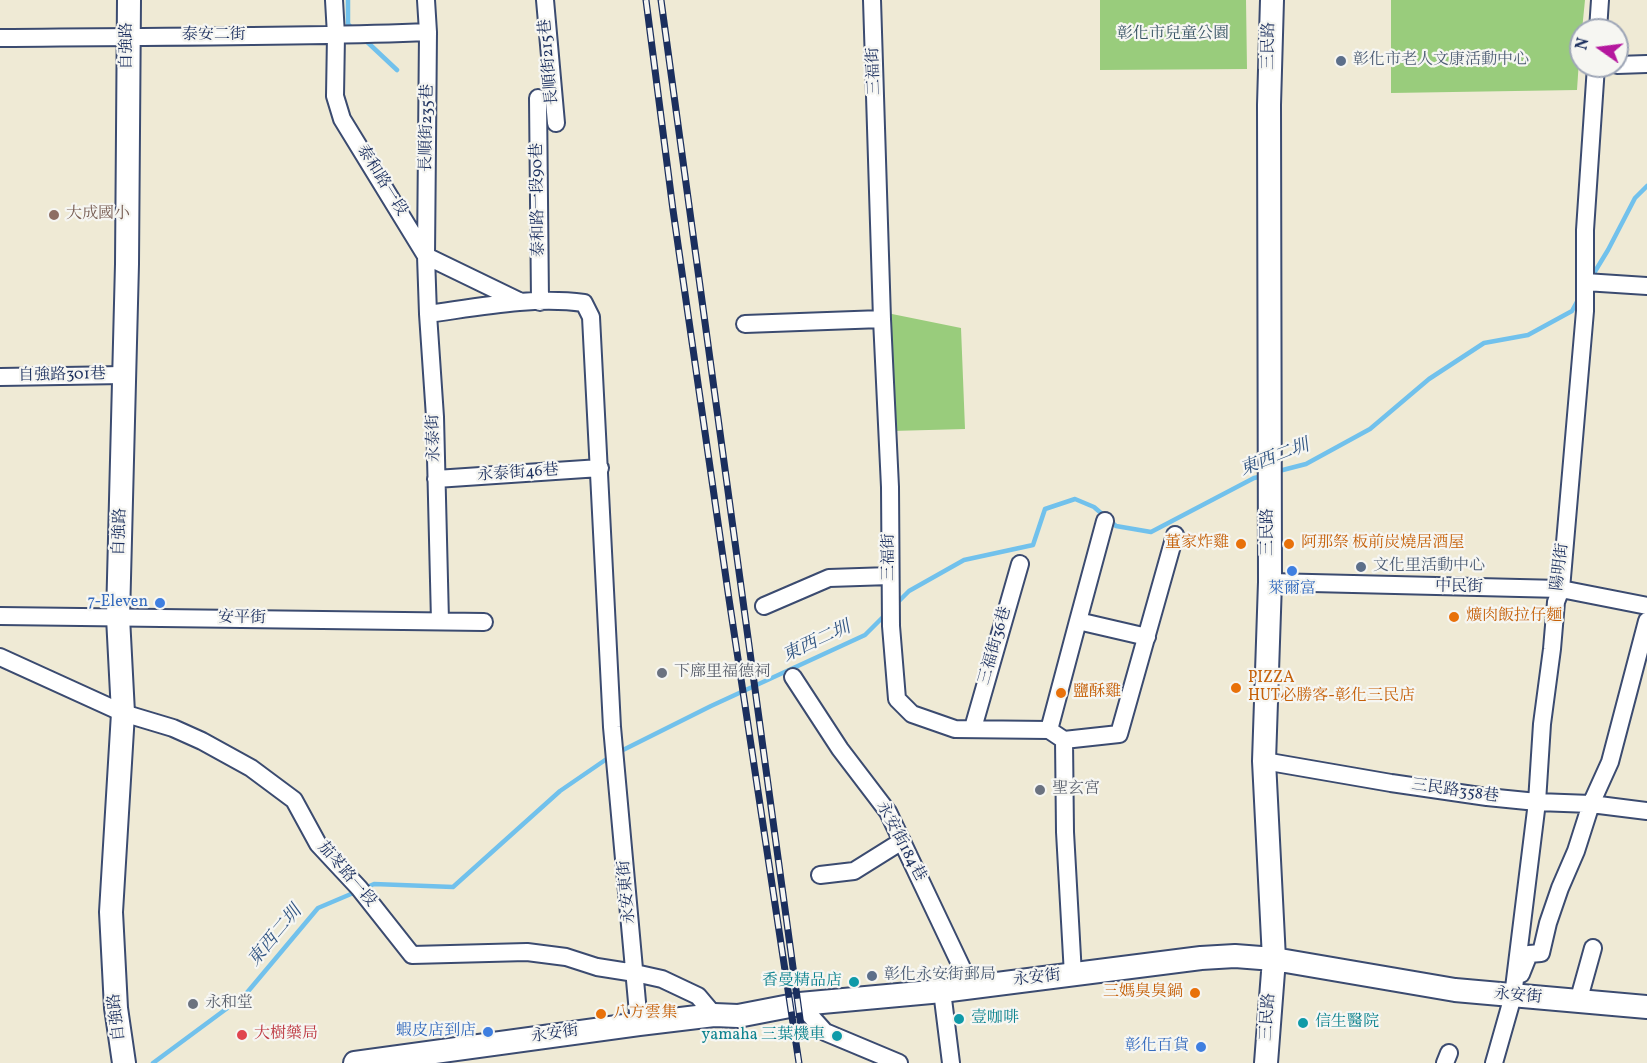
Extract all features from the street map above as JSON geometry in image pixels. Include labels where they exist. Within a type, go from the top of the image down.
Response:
[{"type":"street","name":"自強路","points":[[124,1063],[116,1008],[111,912],[123,713],[118,617],[128,264],[129,0]]},
{"type":"street","name":"泰和路一段","points":[[334,0],[349,35],[335,96],[342,119],[426,256]]},
{"type":"street","name":"長順街235巷","points":[[426,0],[428,32],[426,256]]},
{"type":"street","name":"長順街215巷","points":[[545,0],[556,123]]},
{"type":"street","name":"三福街","points":[[872,0],[890,487],[890,606],[897,699],[912,714],[955,729],[1049,730]]},
{"type":"street","name":"三民路","points":[[1266,1063],[1274,959],[1264,761],[1270,582],[1269,105],[1272,0]]},
{"type":"street","points":[[1599,18],[1600,0]]},
{"type":"street","name":"泰安二街","points":[[0,38],[349,35],[428,32]]},
{"type":"street","points":[[1629,65],[1647,64]]},
{"type":"street","name":"陽明街","points":[[1494,1063],[1513,996],[1537,802],[1542,724],[1556,602],[1560,590],[1585,311],[1585,230],[1595,78]]},
{"type":"street","name":"泰和路一段90巷","points":[[537,98],[540,302]]},
{"type":"street","points":[[426,256],[522,302]]},
{"type":"street","name":"永泰街","points":[[426,256],[435,417],[440,621]]},
{"type":"street","points":[[1585,282],[1647,286]]},
{"type":"street","points":[[428,314],[522,302],[573,301],[584,303],[591,317],[600,468]]},
{"type":"street","points":[[745,324],[882,319]]},
{"type":"street","name":"自強路301巷","points":[[0,376],[124,375]]},
{"type":"street","name":"永泰街46巷","points":[[436,479],[600,468]]},
{"type":"street","name":"永安東街","points":[[600,468],[612,727],[639,1024]]},
{"type":"street","points":[[1105,521],[1049,730],[1064,740],[1119,734],[1175,536]]},
{"type":"street","name":"三福街36巷","points":[[973,728],[1020,564]]},
{"type":"street","points":[[764,606],[829,578],[890,576]]},
{"type":"street","name":"中民街","points":[[1270,582],[1560,590],[1647,606]]},
{"type":"street","name":"安平街","points":[[0,616],[484,622]]},
{"type":"street","points":[[1078,621],[1147,637]]},
{"type":"street","points":[[1513,996],[1529,954],[1541,953],[1560,888],[1576,851],[1591,804],[1610,762],[1647,621]]},
{"type":"street","name":"茄苳路一段","points":[[0,657],[123,713],[173,728],[251,768],[294,800],[318,843],[359,888],[412,955],[526,952],[566,957],[597,968],[662,979],[698,996],[714,1015]]},
{"type":"street","name":"永安街184巷","points":[[793,677],[840,750],[888,812],[971,987]]},
{"type":"street","points":[[1064,740],[1065,832],[1072,975]]},
{"type":"street","name":"三民路358巷","points":[[1264,761],[1487,797],[1591,804],[1647,811]]},
{"type":"street","points":[[820,875],[855,871],[903,841]]},
{"type":"street","points":[[1578,1002],[1593,948]]},
{"type":"street","name":"永安街","points":[[355,1063],[639,1024],[714,1015],[738,1016],[800,1004],[942,991],[1201,958],[1235,956],[1274,959],[1455,990],[1647,1007]]},
{"type":"street","points":[[942,991],[951,1063]]},
{"type":"street","points":[[800,1004],[825,1032],[899,1063]]},
{"type":"green space","name":"彰化市兒童公園","points":[[1100,0],[1246,0],[1247,69],[1100,70]]},
{"type":"green space","points":[[1391,0],[1585,0],[1583,18],[1569,18],[1569,78],[1578,78],[1577,90],[1391,93]]},
{"type":"green space","points":[[887,313],[961,328],[965,429],[892,431]]},
{"type":"waterway","points":[[348,0],[348,24],[353,29]]},
{"type":"waterway","points":[[364,39],[397,70]]},
{"type":"waterway","name":"東西二圳","points":[[1591,278],[1635,198],[1647,186]]},
{"type":"waterway","name":"東西二圳","points":[[1275,472],[1306,464],[1370,429],[1429,379],[1484,343],[1528,335],[1572,311],[1579,298]]},
{"type":"waterway","name":"東西二圳","points":[[895,605],[909,591],[964,560],[1033,545],[1045,509],[1075,499],[1094,507],[1116,526],[1151,532],[1254,478],[1264,476]]},
{"type":"waterway","name":"東西二圳","points":[[619,752],[711,706],[865,635],[887,613]]},
{"type":"waterway","name":"東西二圳","points":[[365,888],[374,884],[453,887],[560,791],[611,756]]},
{"type":"waterway","name":"東西二圳","points":[[153,1063],[245,995],[318,908],[358,891]]},
{"type":"railway","points":[[646,0],[673,210],[799,1063]]},
{"type":"railway","points":[[661,0],[801,1026]]},
{"type":"place","name":"彰化市老人文康活動中心","points":[[1341,61]]},
{"type":"place","name":"大成國小","points":[[54,215]]},
{"type":"place","name":"董家炸雞","points":[[1241,544]]},
{"type":"place","name":"阿那祭 板前炭燒居酒屋","points":[[1289,544]]},
{"type":"place","name":"文化里活動中心","points":[[1361,567]]},
{"type":"place","name":"萊爾富","points":[[1292,571]]},
{"type":"place","name":"7-Eleven","points":[[160,603]]},
{"type":"place","name":"爌肉飯拉仔麵","points":[[1454,617]]},
{"type":"place","name":"下廍里福德祠","points":[[662,673]]},
{"type":"place","name":"PIZZA HUT必勝客-彰化三民店","points":[[1236,688]]},
{"type":"place","name":"鹽酥雞","points":[[1061,693]]},
{"type":"place","name":"聖玄宮","points":[[1040,790]]},
{"type":"place","name":"彰化永安街郵局","points":[[872,976]]},
{"type":"place","name":"香曼精品店","points":[[854,982]]},
{"type":"place","name":"三媽臭臭鍋","points":[[1195,993]]},
{"type":"place","name":"永和堂","points":[[193,1004]]},
{"type":"place","name":"八方雲集","points":[[601,1014]]},
{"type":"place","name":"壹咖啡","points":[[959,1019]]},
{"type":"place","name":"信生醫院","points":[[1303,1023]]},
{"type":"place","name":"蝦皮店到店","points":[[488,1032]]},
{"type":"place","name":"大樹藥局","points":[[242,1035]]},
{"type":"place","name":"yamaha 三葉機車","points":[[837,1036]]},
{"type":"place","name":"彰化百貨","points":[[1201,1047]]}]
